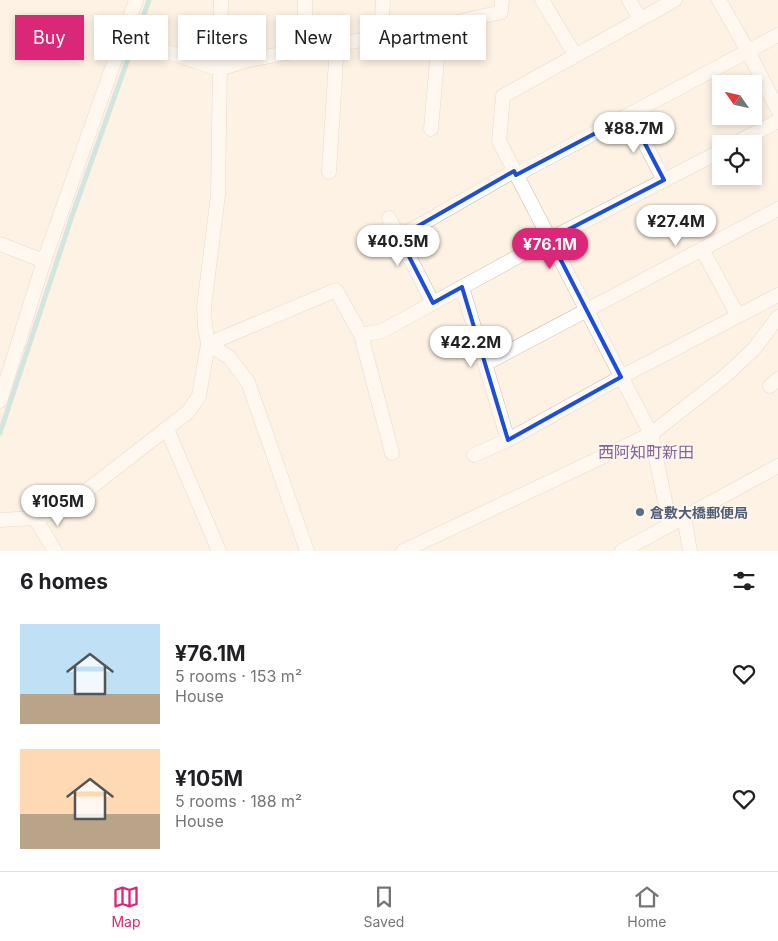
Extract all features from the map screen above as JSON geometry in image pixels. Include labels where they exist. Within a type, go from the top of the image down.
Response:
[{"type":"street","points":[[134,15],[136,0]]},
{"type":"street","points":[[0,520],[36,518],[63,509],[188,412],[199,396],[208,344],[204,307],[218,195],[221,0]]},
{"type":"street","points":[[305,0],[305,15]]},
{"type":"street","points":[[382,15],[383,0]]},
{"type":"street","points":[[486,15],[501,12],[502,0]]},
{"type":"street","points":[[542,0],[575,55]]},
{"type":"street","points":[[629,0],[640,19]]},
{"type":"street","points":[[670,525],[651,434],[499,141],[503,96],[675,0]]},
{"type":"street","points":[[720,0],[778,110]]},
{"type":"street","points":[[399,237],[515,173],[630,115],[778,35]]},
{"type":"street","points":[[168,52],[219,69],[248,60],[276,55]]},
{"type":"street","points":[[0,401],[44,261],[123,60]]},
{"type":"street","points":[[328,172],[336,60]]},
{"type":"street","points":[[431,129],[437,60]]},
{"type":"street","points":[[630,115],[664,180]]},
{"type":"street","points":[[751,135],[778,121]]},
{"type":"street","points":[[361,335],[382,331],[550,239],[712,156]]},
{"type":"street","points":[[485,364],[778,209]]},
{"type":"street","points":[[389,218],[433,303]]},
{"type":"street","points":[[0,244],[44,261]]},
{"type":"street","points":[[702,249],[738,316]]},
{"type":"street","points":[[462,287],[508,440]]},
{"type":"street","points":[[208,344],[336,290],[361,335],[392,454]]},
{"type":"street","points":[[474,455],[508,440],[621,377],[778,295]]},
{"type":"street","points":[[403,551],[651,434],[724,377],[754,349],[778,317]]},
{"type":"street","points":[[208,344],[229,357],[248,382],[307,551]]},
{"type":"street","points":[[167,429],[219,551]]},
{"type":"street","points":[[622,551],[778,466]]},
{"type":"street","points":[[684,516],[690,551]]},
{"type":"street","points":[[36,518],[55,551]]},
{"type":"highlighted area","points":[[630,115],[664,180],[550,239],[621,377],[508,440],[462,287],[433,303],[399,237],[514,171],[516,175]]},
{"type":"waterway","points":[[0,433],[72,216],[149,0]]},
{"type":"place","name":"倉敷大橋郵便局","points":[[640,512]]},
{"type":"district","name":"西阿知町新田","points":[[646,452]]}]
